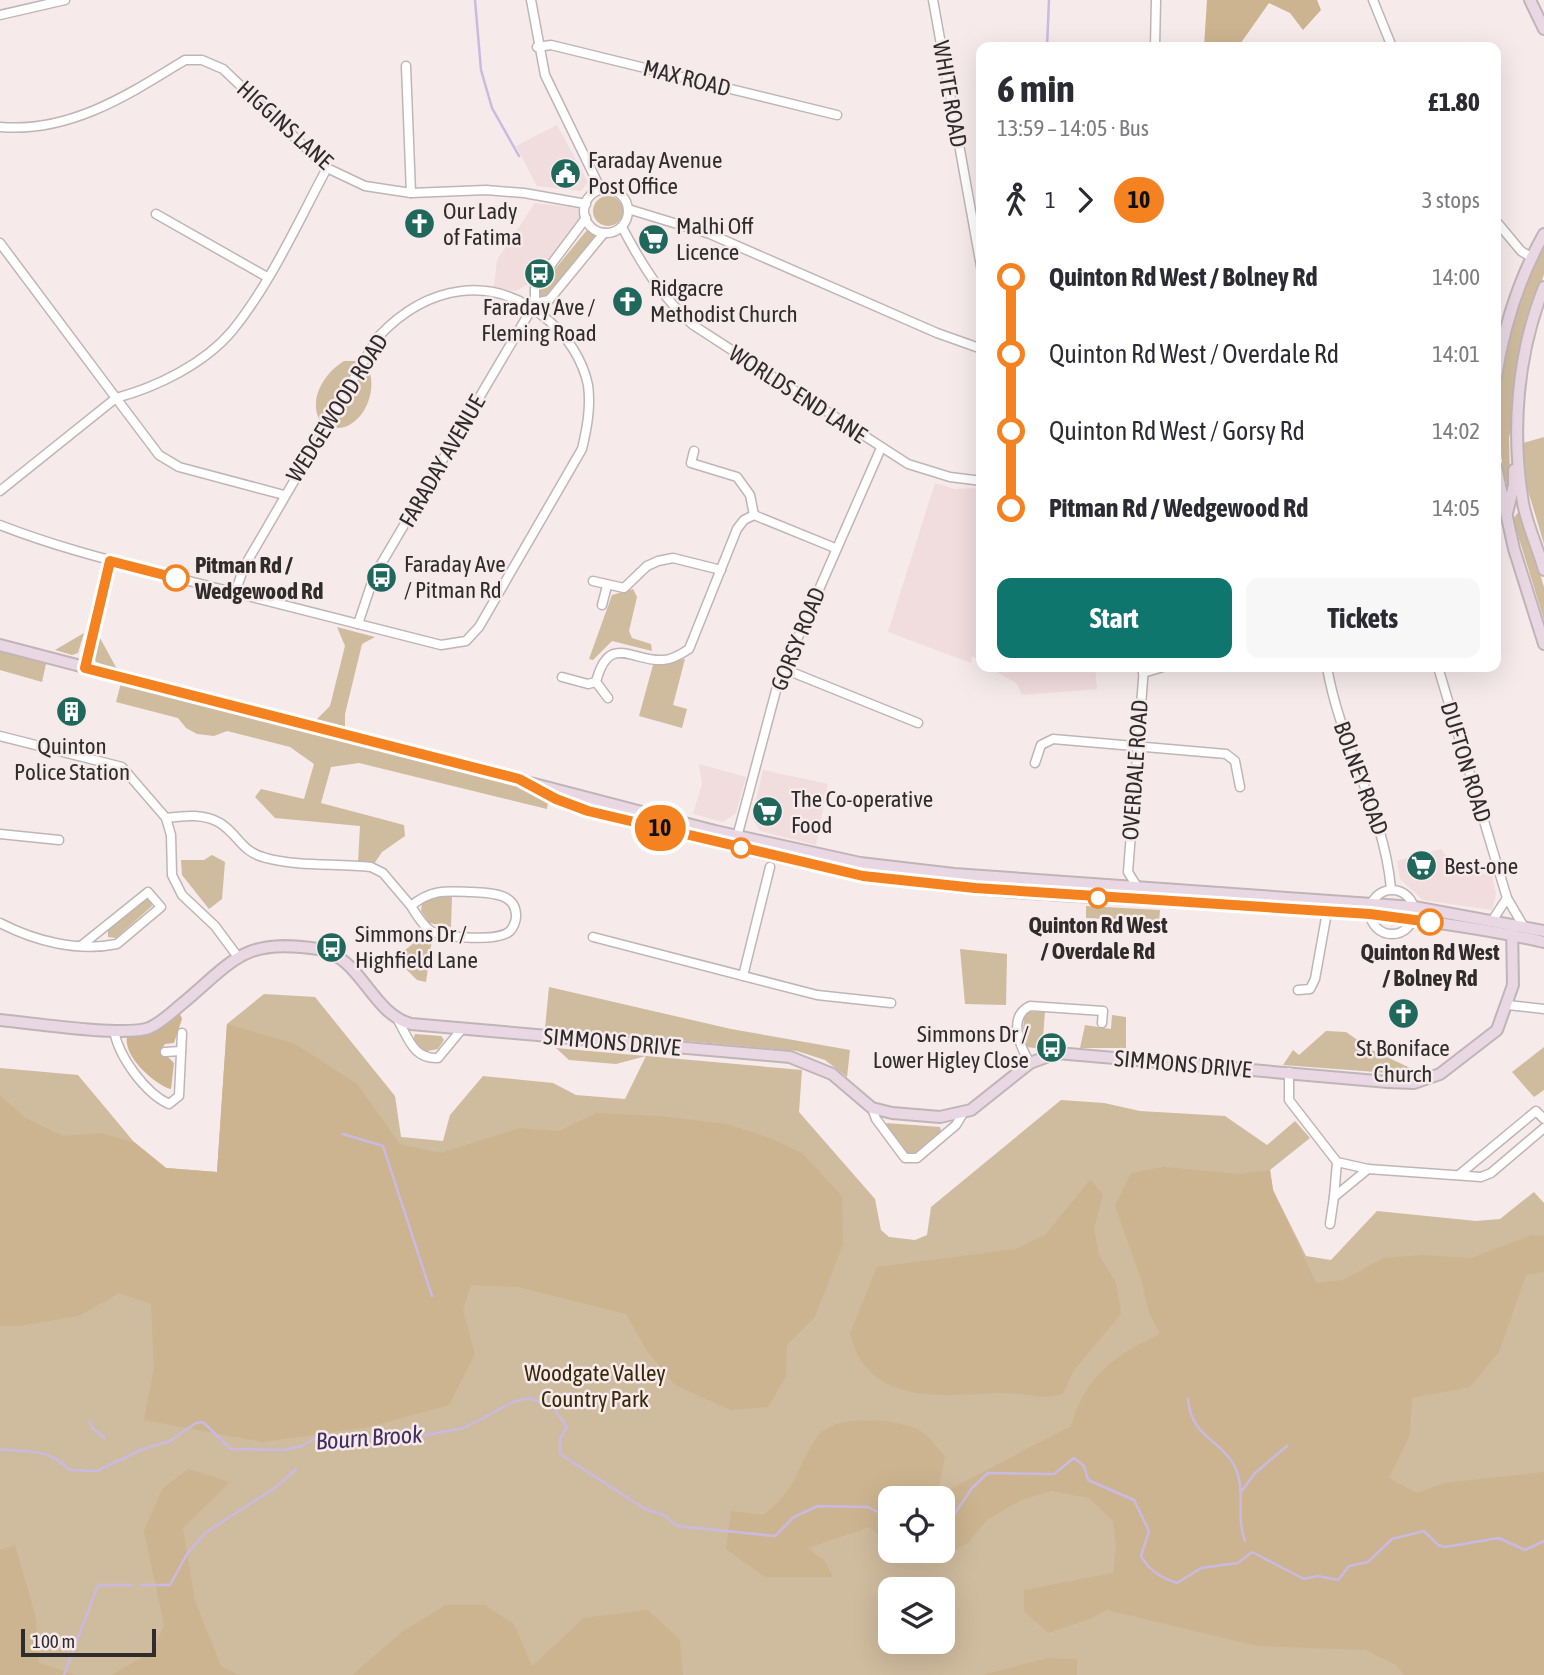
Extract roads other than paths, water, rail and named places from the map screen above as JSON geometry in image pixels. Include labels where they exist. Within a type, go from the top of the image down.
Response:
[{"type":"street","points":[[0,15],[65,0]]},
{"type":"street","points":[[531,0],[537,47],[545,75],[601,190]]},
{"type":"street","name":"WHITE ROAD","points":[[933,0],[976,239]]},
{"type":"street","points":[[1155,42],[1156,0]]},
{"type":"street","points":[[1373,0],[1390,42]]},
{"type":"street","points":[[1530,0],[1544,29]]},
{"type":"street","name":"MAX ROAD","points":[[537,47],[551,45],[837,116]]},
{"type":"street","name":"HIGGINS LANE","points":[[0,127],[34,126],[96,111],[185,60],[202,60],[223,69],[327,168],[365,186],[411,193],[486,190],[561,197],[586,204]]},
{"type":"street","points":[[406,66],[411,193]]},
{"type":"street","points":[[0,491],[116,398],[174,376],[205,355],[231,332],[267,277],[327,168]]},
{"type":"street","points":[[601,190],[617,192],[626,201],[628,209],[622,227],[604,233],[592,228],[586,218],[586,204],[592,194],[601,190]]},
{"type":"street","points":[[628,209],[710,233],[937,333],[976,347]]},
{"type":"street","points":[[156,214],[267,277]]},
{"type":"street","name":"FARADAY AVENUE","points":[[358,624],[374,576],[534,305],[535,286],[586,218]]},
{"type":"street","name":"WORLDS END LANE","points":[[622,227],[649,277],[669,303],[694,325],[881,448],[928,471],[976,480]]},
{"type":"street","points":[[1501,227],[1521,251],[1531,257]]},
{"type":"street","name":"FARADAY AVENUE","points":[[534,305],[549,300],[604,233]]},
{"type":"street","points":[[1501,334],[1531,257],[1544,234]]},
{"type":"street","points":[[0,243],[159,455],[179,467],[284,495]]},
{"type":"street","points":[[1544,287],[1525,352],[1516,429],[1514,485],[1501,517],[1544,644]]},
{"type":"street","name":"WEDGEWOOD ROAD","points":[[0,525],[38,540],[110,561],[235,593],[441,645],[456,645],[472,638],[582,449],[589,422],[589,400],[583,366],[558,329],[534,305],[478,290],[453,291],[428,298],[407,310],[378,337],[244,566],[235,593]]},
{"type":"street","points":[[1516,429],[1524,505],[1544,567]]},
{"type":"street","name":"GORSY ROAD","points":[[737,837],[784,668],[881,448]]},
{"type":"street","points":[[694,451],[691,463],[737,477],[746,486],[754,515]]},
{"type":"street","points":[[1501,491],[1524,505]]},
{"type":"street","points":[[596,682],[600,665],[610,656],[627,651],[663,660],[689,649],[737,529],[744,520],[754,515],[835,548]]},
{"type":"street","points":[[593,581],[624,588],[647,566],[673,558],[721,570]]},
{"type":"street","points":[[85,668],[110,561]]},
{"type":"street","points":[[602,605],[607,586]]},
{"type":"street","points":[[0,645],[737,837],[871,865],[1492,921],[1544,942]]},
{"type":"street","points":[[784,668],[918,723]]},
{"type":"street","name":"OVERDALE ROAD","points":[[1138,888],[1128,872],[1143,672]]},
{"type":"street","name":"BOLNEY ROAD","points":[[1328,672],[1343,737],[1381,828],[1391,889]]},
{"type":"street","name":"DUFTON ROAD","points":[[1439,672],[1507,898],[1524,927]]},
{"type":"street","points":[[562,677],[588,684],[596,682]]},
{"type":"street","points":[[596,682],[608,698]]},
{"type":"street","points":[[0,736],[122,767],[166,818],[171,835],[172,876],[182,895],[215,926],[238,957]]},
{"type":"street","points":[[1035,763],[1041,745],[1053,740],[1226,754],[1235,761],[1240,787]]},
{"type":"street","points":[[519,779],[556,799],[588,811],[863,876],[955,887],[1113,899],[1327,912],[1370,909]]},
{"type":"street","points":[[166,818],[209,818],[221,823],[247,852],[267,859],[370,867],[383,873],[429,930],[442,935],[496,938],[509,932],[516,920],[515,908],[507,898],[496,894],[439,890],[421,897],[411,906]]},
{"type":"street","points":[[0,834],[58,840]]},
{"type":"street","points":[[737,837],[735,842],[747,849]]},
{"type":"street","points":[[775,846],[791,853],[790,860]]},
{"type":"street","points":[[743,976],[770,867],[760,853]]},
{"type":"street","points":[[770,867],[790,860]]},
{"type":"street","name":"OVERDALE ROAD","points":[[1113,886],[1128,872]]},
{"type":"street","points":[[1113,886],[1113,899]]},
{"type":"street","points":[[1137,900],[1138,888]]},
{"type":"street","points":[[1391,889],[1401,891],[1413,913],[1403,931],[1387,933],[1373,923],[1370,909],[1379,893],[1391,889]]},
{"type":"street","points":[[0,923],[45,942],[82,945],[117,944],[161,906],[148,892],[82,945]]},
{"type":"street","points":[[1492,921],[1507,898]]},
{"type":"street","points":[[1298,990],[1310,989],[1315,979],[1327,912]]},
{"type":"street","points":[[1413,913],[1511,930],[1524,927],[1544,931]]},
{"type":"street","points":[[1511,930],[1513,985],[1508,1005],[1544,1009]]},
{"type":"street","points":[[593,937],[817,995],[891,1003]]},
{"type":"street","points":[[0,1020],[132,1031],[153,1027],[238,957],[256,947],[270,945],[327,951],[349,966],[398,1020],[415,1051],[426,1058],[438,1058],[462,1029]]},
{"type":"street","name":"SIMMONS DRIVE","points":[[398,1020],[462,1029],[790,1057],[832,1074],[872,1108],[876,1119],[905,1158],[917,1158],[956,1125],[962,1115],[980,1105],[1030,1063],[1058,1053],[1402,1083],[1424,1081],[1440,1074],[1497,1030],[1508,1005]]},
{"type":"street","points":[[1030,1063],[1018,1045],[1018,1016],[1022,1010],[1030,1006],[1103,1011],[1102,1023]]},
{"type":"street","points":[[114,1030],[120,1051],[156,1098],[169,1104],[179,1096],[182,1033]]},
{"type":"street","points":[[165,1052],[181,1051]]},
{"type":"street","points":[[1289,1073],[1289,1100],[1337,1162],[1368,1169],[1486,1176],[1544,1128]]},
{"type":"street","points":[[872,1108],[940,1117],[962,1115]]},
{"type":"street","points":[[1460,1174],[1536,1111],[1544,1119]]},
{"type":"street","points":[[1330,1224],[1337,1162]]},
{"type":"street","points":[[1334,1197],[1368,1169]]},
{"type":"waterway","points":[[475,0],[481,70],[492,108],[519,156]]},
{"type":"waterway","points":[[1047,42],[1049,0]]},
{"type":"waterway","points":[[343,1134],[383,1146],[432,1296]]},
{"type":"waterway","name":"Bourn Brook","points":[[0,1449],[45,1454],[70,1470],[97,1471],[143,1449],[170,1441],[196,1423],[203,1422],[231,1449],[283,1450],[302,1446],[319,1436],[400,1440],[464,1428],[513,1402],[529,1398],[552,1406],[567,1427],[560,1439],[560,1454],[645,1509],[664,1515],[677,1526],[775,1536],[794,1517],[818,1506],[868,1507],[878,1512]]},
{"type":"waterway","points":[[1188,1399],[1194,1422],[1228,1456],[1238,1474],[1245,1541]]},
{"type":"waterway","points":[[90,1422],[92,1428],[105,1438]]},
{"type":"waterway","points":[[1241,1492],[1255,1473],[1287,1446]]},
{"type":"waterway","name":"Bourn Brook","points":[[955,1513],[972,1488],[988,1473],[1054,1474],[1074,1458],[1084,1466],[1088,1480],[1134,1500],[1149,1531],[1141,1556],[1156,1573],[1177,1583],[1201,1568],[1238,1563],[1252,1552],[1304,1579],[1318,1576],[1338,1580],[1349,1566],[1368,1562],[1392,1539],[1424,1531],[1438,1545],[1445,1547],[1499,1538],[1525,1550],[1544,1541]]},
{"type":"waterway","points":[[141,1585],[170,1585],[187,1554],[205,1533],[276,1487],[296,1469]]},
{"type":"waterway","points":[[64,1675],[98,1585],[132,1585]]},
{"type":"place","name":"Faraday Avenue Post Office","points":[[565,173]]},
{"type":"place","name":"Our Lady of Fatima","points":[[420,224]]},
{"type":"place","name":"Malhi Off Licence","points":[[653,239]]},
{"type":"place","name":"Faraday Ave / Fleming Road","points":[[539,273]]},
{"type":"place","name":"Ridgacre Methodist Church","points":[[627,301]]},
{"type":"place","name":"Faraday Ave / Pitman Rd","points":[[381,577]]},
{"type":"place","name":"Pitman Rd / Wedgewood Rd","points":[[176,578]]},
{"type":"place","name":"Quinton Police Station","points":[[72,712]]},
{"type":"place","name":"The Co-operative Food","points":[[768,812]]},
{"type":"place","name":"Best-one","points":[[1421,866]]},
{"type":"place","name":"Quinton Rd West / Overdale Rd","points":[[1098,898]]},
{"type":"place","name":"Quinton Rd West / Bolney Rd","points":[[1430,922]]},
{"type":"place","name":"Simmons Dr / Highfield Lane","points":[[332,947]]},
{"type":"place","name":"St Boniface Church","points":[[1403,1014]]},
{"type":"place","name":"Simmons Dr / Lower Higley Close","points":[[1052,1047]]},
{"type":"park label","name":"Woodgate Valley Country Park","points":[[595,1386]]}]
